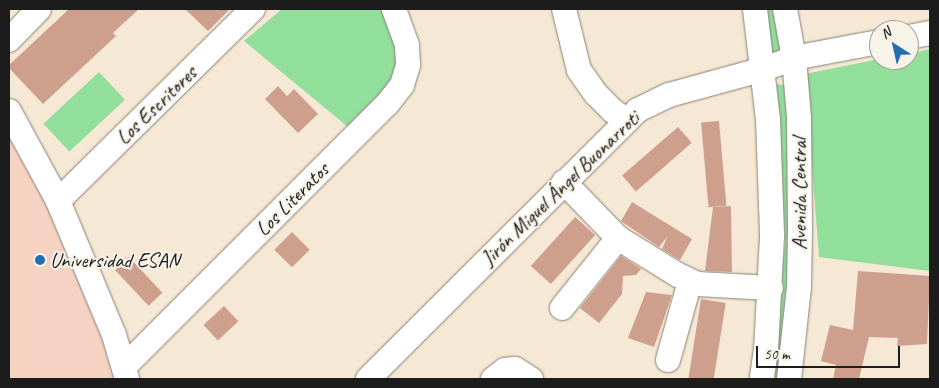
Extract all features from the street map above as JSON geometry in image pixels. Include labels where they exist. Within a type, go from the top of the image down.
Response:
[{"type":"street","points":[[9,40],[39,9]]},
{"type":"street","name":"Los Escritores","points":[[58,201],[253,9]]},
{"type":"street","name":"Los Literatos","points":[[125,373],[388,103],[402,85],[408,65],[407,44],[394,9]]},
{"type":"street","points":[[564,9],[579,70],[613,111],[627,120]]},
{"type":"street","name":"Avenida Central","points":[[755,9],[764,69],[772,236],[771,288],[762,379]]},
{"type":"street","name":"Avenida Central","points":[[785,9],[794,58],[799,117],[800,230],[798,288],[789,379]]},
{"type":"street","name":"Jirón Miguel Ángel Buonarroti","points":[[368,379],[638,110],[658,99],[764,69],[794,58],[869,44]]},
{"type":"street","points":[[9,111],[58,201],[114,334],[125,373]]},
{"type":"street","points":[[564,182],[618,238],[656,263],[690,281],[724,286],[771,288]]},
{"type":"street","points":[[562,308],[618,238]]},
{"type":"street","points":[[668,360],[690,281]]},
{"type":"street","points":[[493,379],[505,370],[515,370],[531,379]]},
{"type":"shaded area","name":"Universidad ESAN","points":[[9,134],[40,187],[101,333],[114,379],[9,379]]},
{"type":"green space","points":[[282,9],[383,9],[402,60],[393,86],[348,127],[244,41]]},
{"type":"green space","points":[[762,9],[776,9],[784,52],[769,53]]},
{"type":"green space","points":[[930,49],[930,271],[819,257],[805,74],[869,61],[869,70],[919,70],[919,52]]},
{"type":"green space","points":[[99,72],[125,100],[69,152],[43,124]]},
{"type":"green space","points":[[777,84],[787,86],[794,250],[781,379],[768,379],[785,244]]},
{"type":"building","points":[[69,9],[139,9],[113,33],[116,36],[43,104],[9,68],[9,65]]},
{"type":"building","points":[[185,9],[230,9],[208,31]]},
{"type":"building","points":[[278,86],[287,96],[294,89],[318,114],[298,133],[265,99]]},
{"type":"building","points":[[719,121],[726,206],[708,207],[701,123]]},
{"type":"building","points":[[678,127],[692,143],[636,191],[622,176]]},
{"type":"building","points":[[632,202],[692,239],[680,260],[662,249],[667,237],[659,247],[621,221]]},
{"type":"building","points":[[731,206],[732,272],[705,271],[713,207]]},
{"type":"building","points":[[575,217],[595,235],[551,284],[531,266]]},
{"type":"building","points":[[292,232],[310,250],[292,267],[274,250]]},
{"type":"building","points":[[621,256],[641,269],[636,275],[623,276],[622,294],[599,323],[580,308]]},
{"type":"building","points":[[129,257],[162,293],[149,306],[115,270]]},
{"type":"building","points":[[858,271],[930,276],[927,344],[897,346],[898,338],[869,337],[859,379],[833,379],[836,365],[821,361],[830,325],[853,330]]},
{"type":"building","points":[[646,292],[672,295],[654,347],[628,338]]},
{"type":"building","points":[[701,299],[726,303],[714,379],[688,379]]},
{"type":"building","points":[[224,306],[238,321],[218,340],[204,325]]},
{"type":"place","name":"Universidad ESAN","points":[[40,260]]}]
